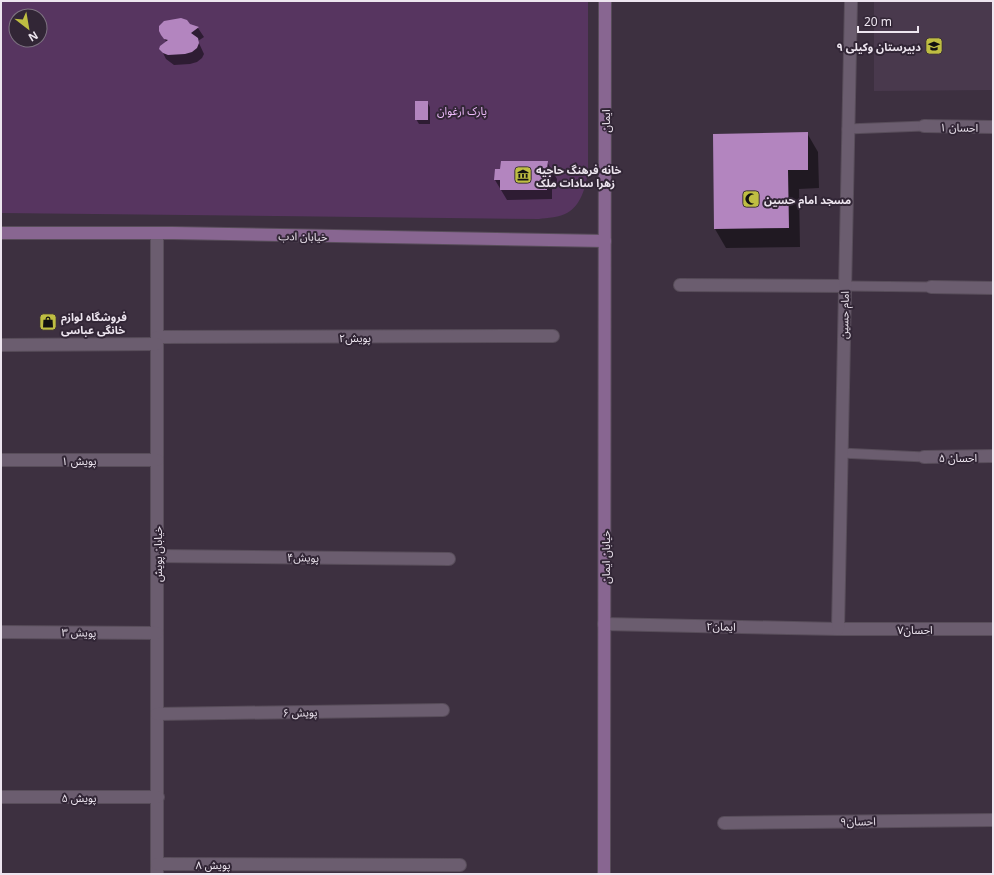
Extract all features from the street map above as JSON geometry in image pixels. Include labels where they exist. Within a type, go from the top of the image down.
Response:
[{"type":"street","name":"ایمان","points":[[605,1],[605,241]]},
{"type":"street","name":"امام حسین","points":[[838,629],[847,129],[851,1]]},
{"type":"street","name":"احسان ۱","points":[[924,126],[993,127]]},
{"type":"street","name":"خیابان ادب","points":[[1,233],[157,233],[605,241]]},
{"type":"street","name":"خیابان پویش","points":[[157,233],[157,869]]},
{"type":"street","name":"خیابان ایمان","points":[[604,874],[605,241]]},
{"type":"street","points":[[680,285],[844,286]]},
{"type":"street","points":[[931,287],[993,288]]},
{"type":"street","name":"پویش۲","points":[[1,345],[157,340],[553,336]]},
{"type":"street","name":"احسان ۵","points":[[924,457],[993,456]]},
{"type":"street","name":"پویش ۱","points":[[1,460],[157,460]]},
{"type":"street","name":"پویش۴","points":[[157,556],[449,559]]},
{"type":"street","name":"ایمان۲","points":[[604,624],[838,629]]},
{"type":"street","name":"احسان۷","points":[[838,629],[993,629]]},
{"type":"street","name":"پویش ۳","points":[[1,632],[157,633]]},
{"type":"street","name":"پویش ۶","points":[[157,714],[443,710]]},
{"type":"street","name":"پویش ۵","points":[[1,797],[158,797]]},
{"type":"street","name":"احسان۹","points":[[724,823],[993,820]]},
{"type":"street","name":"پویش ۸","points":[[157,869],[460,865]]},
{"type":"lane","points":[[847,129],[924,126]]},
{"type":"lane","points":[[844,286],[931,287]]},
{"type":"lane","points":[[841,453],[924,457]]},
{"type":"shaded area","name":"دبیرستان وکیلی ۹","points":[[874,1],[993,1],[993,90],[874,91]]},
{"type":"green space","name":"پارک ارغوان","points":[[1,1],[588,1],[588,173],[584,191],[576,206],[572,210],[553,217],[539,219],[1,213]]},
{"type":"building","points":[[181,18],[187,20],[190,24],[199,27],[191,33],[198,38],[199,43],[197,48],[192,52],[185,54],[168,55],[163,53],[159,49],[160,46],[168,40],[164,39],[161,35],[159,26],[164,21]]},
{"type":"building","points":[[415,101],[428,101],[428,120],[415,120]]},
{"type":"building","name":"مسجد امام حسین","points":[[808,132],[808,170],[788,170],[789,228],[714,229],[713,134]]},
{"type":"building","name":"خانه فرهنگ حاجیه زهرا سادات ملک","points":[[501,161],[548,161],[547,169],[551,169],[551,180],[547,180],[547,190],[500,190],[500,180],[494,180],[495,169],[500,169]]},
{"type":"place","name":"دبیرستان وکیلی ۹","points":[[934,46]]},
{"type":"place","name":"خانه فرهنگ حاجیه زهرا سادات ملک","points":[[523,175]]},
{"type":"place","name":"مسجد امام حسین","points":[[751,199]]},
{"type":"place","name":"فروشگاه لوازم خانگی عباسی","points":[[48,322]]}]
